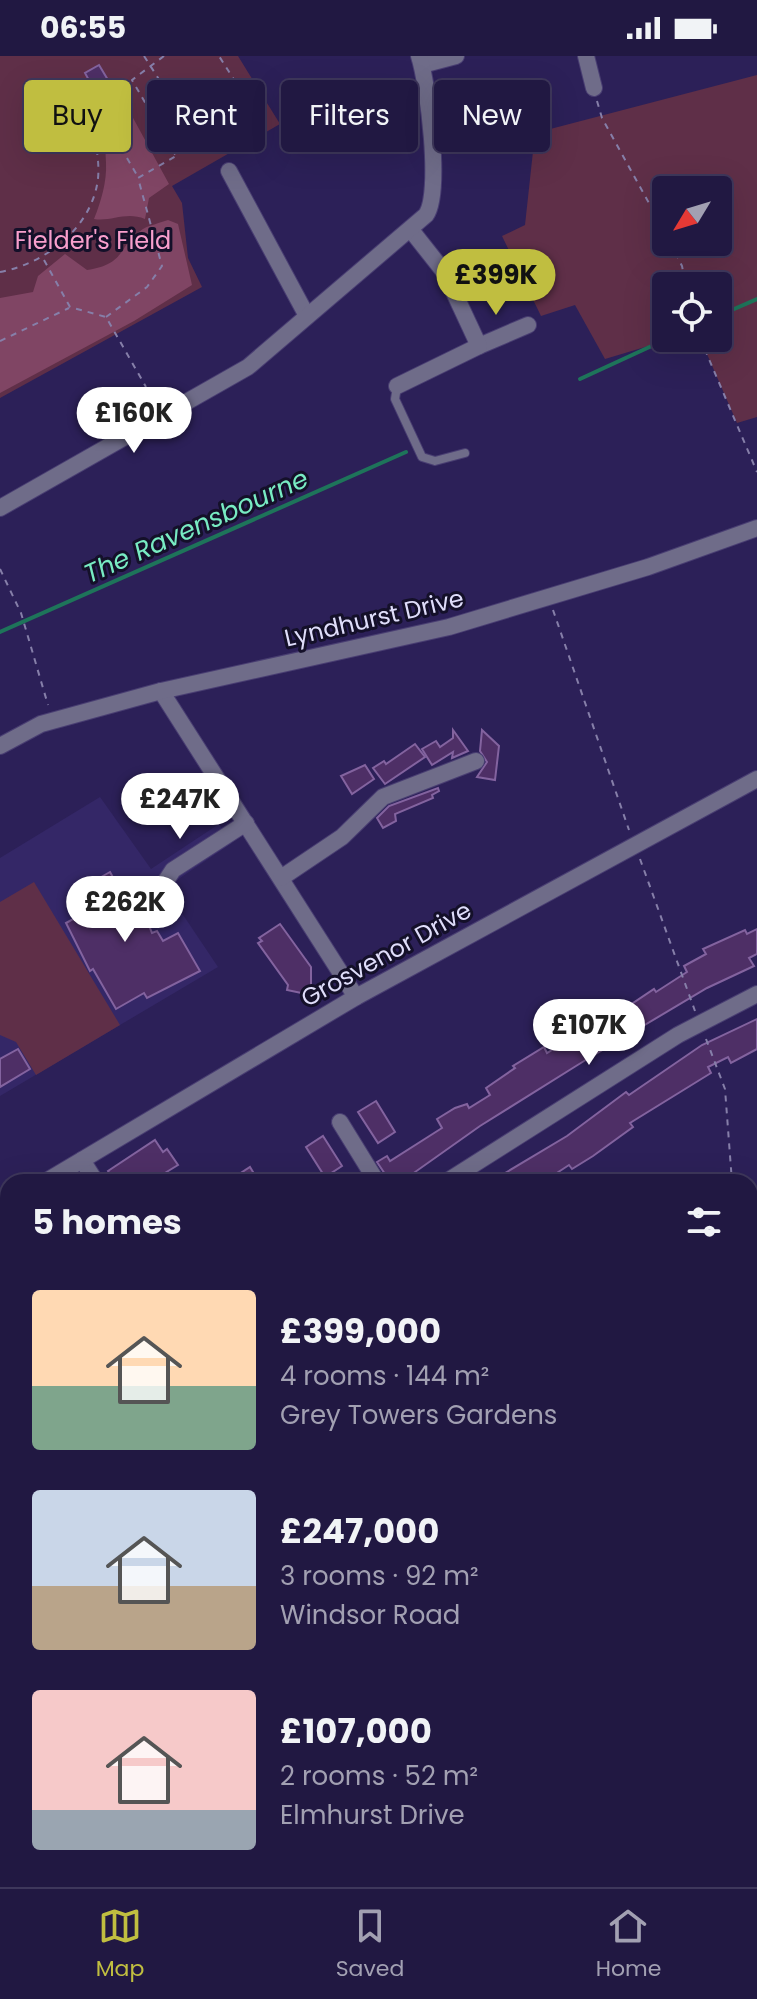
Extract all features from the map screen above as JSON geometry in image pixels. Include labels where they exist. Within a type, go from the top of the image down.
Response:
[{"type":"street","points":[[0,508],[248,367],[411,230],[432,206],[434,196],[420,61],[456,56]]},
{"type":"street","points":[[586,56],[594,88]]},
{"type":"street","points":[[229,171],[307,316]]},
{"type":"street","points":[[411,230],[445,273],[479,346]]},
{"type":"street","points":[[397,386],[528,325]]},
{"type":"street","name":"Lyndhurst Drive","points":[[0,746],[53,721],[161,691],[449,627],[757,528]]},
{"type":"street","points":[[161,691],[356,997]]},
{"type":"street","points":[[281,878],[342,837],[383,797],[476,761]]},
{"type":"street","name":"Grosvenor Drive","points":[[58,1174],[356,997],[757,779]]},
{"type":"street","points":[[154,899],[173,870],[246,823]]},
{"type":"street","points":[[459,1174],[700,1023],[757,994]]},
{"type":"street","points":[[340,1122],[372,1174]]},
{"type":"street","points":[[82,1160],[91,1174]]},
{"type":"lane","points":[[397,386],[395,399],[422,457],[435,461],[465,453]]},
{"type":"lane","points":[[152,397],[161,416]]},
{"type":"path","points":[[145,56],[160,80]]},
{"type":"path","points":[[164,56],[132,80],[176,156]]},
{"type":"path","points":[[219,56],[234,80]]},
{"type":"path","points":[[594,88],[602,118],[652,209]]},
{"type":"path","points":[[0,272],[43,259],[87,213],[98,168],[96,152]]},
{"type":"path","points":[[106,317],[147,287],[162,266],[138,178],[123,152]]},
{"type":"path","points":[[138,178],[182,152]]},
{"type":"path","points":[[43,259],[70,307]]},
{"type":"path","points":[[0,341],[70,307],[106,317],[152,397]]},
{"type":"path","points":[[706,352],[757,472]]},
{"type":"path","points":[[0,569],[21,613],[53,721]]},
{"type":"path","points":[[549,597],[634,844],[725,1089],[731,1174]]},
{"type":"shaded area","points":[[131,114],[147,144],[147,152],[152,152],[169,184],[149,198],[145,219],[131,216],[94,219],[106,177],[106,152],[131,152]]},
{"type":"shaded area","points":[[168,220],[178,224],[192,285],[134,321],[0,393],[0,298],[33,292],[38,276],[65,254],[87,270],[109,263],[143,229]]},
{"type":"shaded area","points":[[100,797],[151,869],[219,824],[232,843],[165,888],[218,967],[0,1096],[0,858]]},
{"type":"green space","name":"Fielder's Field","points":[[0,56],[238,56],[253,80],[147,80],[147,152],[231,152],[172,186],[182,203],[188,258],[202,287],[0,398]]},
{"type":"green space","points":[[757,75],[757,417],[737,423],[706,352],[732,352],[732,272],[652,272],[652,345],[605,359],[575,305],[541,316],[502,236],[525,225],[533,152],[550,152],[550,129]]},
{"type":"green space","name":"Fielder's Field","points":[[265,100],[280,124],[265,133]]},
{"type":"green space","points":[[34,882],[120,1025],[36,1075],[16,1042],[0,1035],[0,902]]},
{"type":"building","points":[[99,65],[108,80],[89,80],[85,73]]},
{"type":"building","points":[[453,730],[468,751],[452,758],[453,752],[432,765],[422,749],[436,741],[440,747],[453,738]]},
{"type":"building","points":[[482,730],[499,746],[495,780],[477,777],[487,762],[480,751]]},
{"type":"building","points":[[415,744],[425,757],[385,784],[373,768],[384,761],[386,764]]},
{"type":"building","points":[[365,765],[374,779],[352,794],[341,776]]},
{"type":"building","points":[[438,788],[433,798],[395,814],[396,821],[383,828],[377,818],[389,806]]},
{"type":"building","points":[[110,872],[125,899],[135,893],[152,933],[157,931],[163,941],[178,933],[200,971],[147,998],[144,993],[116,1009],[93,969],[90,971],[66,923],[77,917],[72,909],[78,906],[71,894]]},
{"type":"building","points":[[280,924],[311,967],[311,995],[287,990],[288,985],[258,943],[262,941],[259,938]]},
{"type":"building","points":[[757,929],[757,954],[749,958],[754,966],[707,988],[584,1061],[480,1126],[412,1174],[385,1174],[377,1162],[387,1156],[390,1161],[442,1128],[437,1119],[455,1108],[467,1104],[469,1108],[490,1095],[486,1088],[515,1068],[513,1066],[544,1047],[547,1053],[619,1008],[621,1011],[654,989],[656,992],[687,972],[684,966],[706,954],[703,949],[745,930],[747,934]]},
{"type":"building","points":[[757,1019],[757,1049],[731,1063],[728,1057],[708,1067],[711,1073],[630,1123],[633,1127],[572,1169],[569,1165],[555,1174],[503,1174],[567,1136],[626,1092],[629,1095],[702,1045]]},
{"type":"building","points":[[18,1049],[30,1069],[0,1087],[0,1059]]},
{"type":"building","points":[[376,1101],[395,1132],[378,1143],[358,1112]]},
{"type":"building","points":[[323,1136],[342,1166],[330,1174],[323,1174],[306,1147]]},
{"type":"building","points":[[155,1140],[163,1152],[167,1149],[178,1165],[163,1174],[110,1174],[108,1171]]},
{"type":"building","points":[[250,1167],[254,1174],[239,1174]]},
{"type":"waterway","name":"The Ravensbourne","points":[[732,310],[757,299]]},
{"type":"waterway","name":"The Ravensbourne","points":[[580,379],[652,346]]},
{"type":"waterway","name":"The Ravensbourne","points":[[0,632],[406,452]]}]
